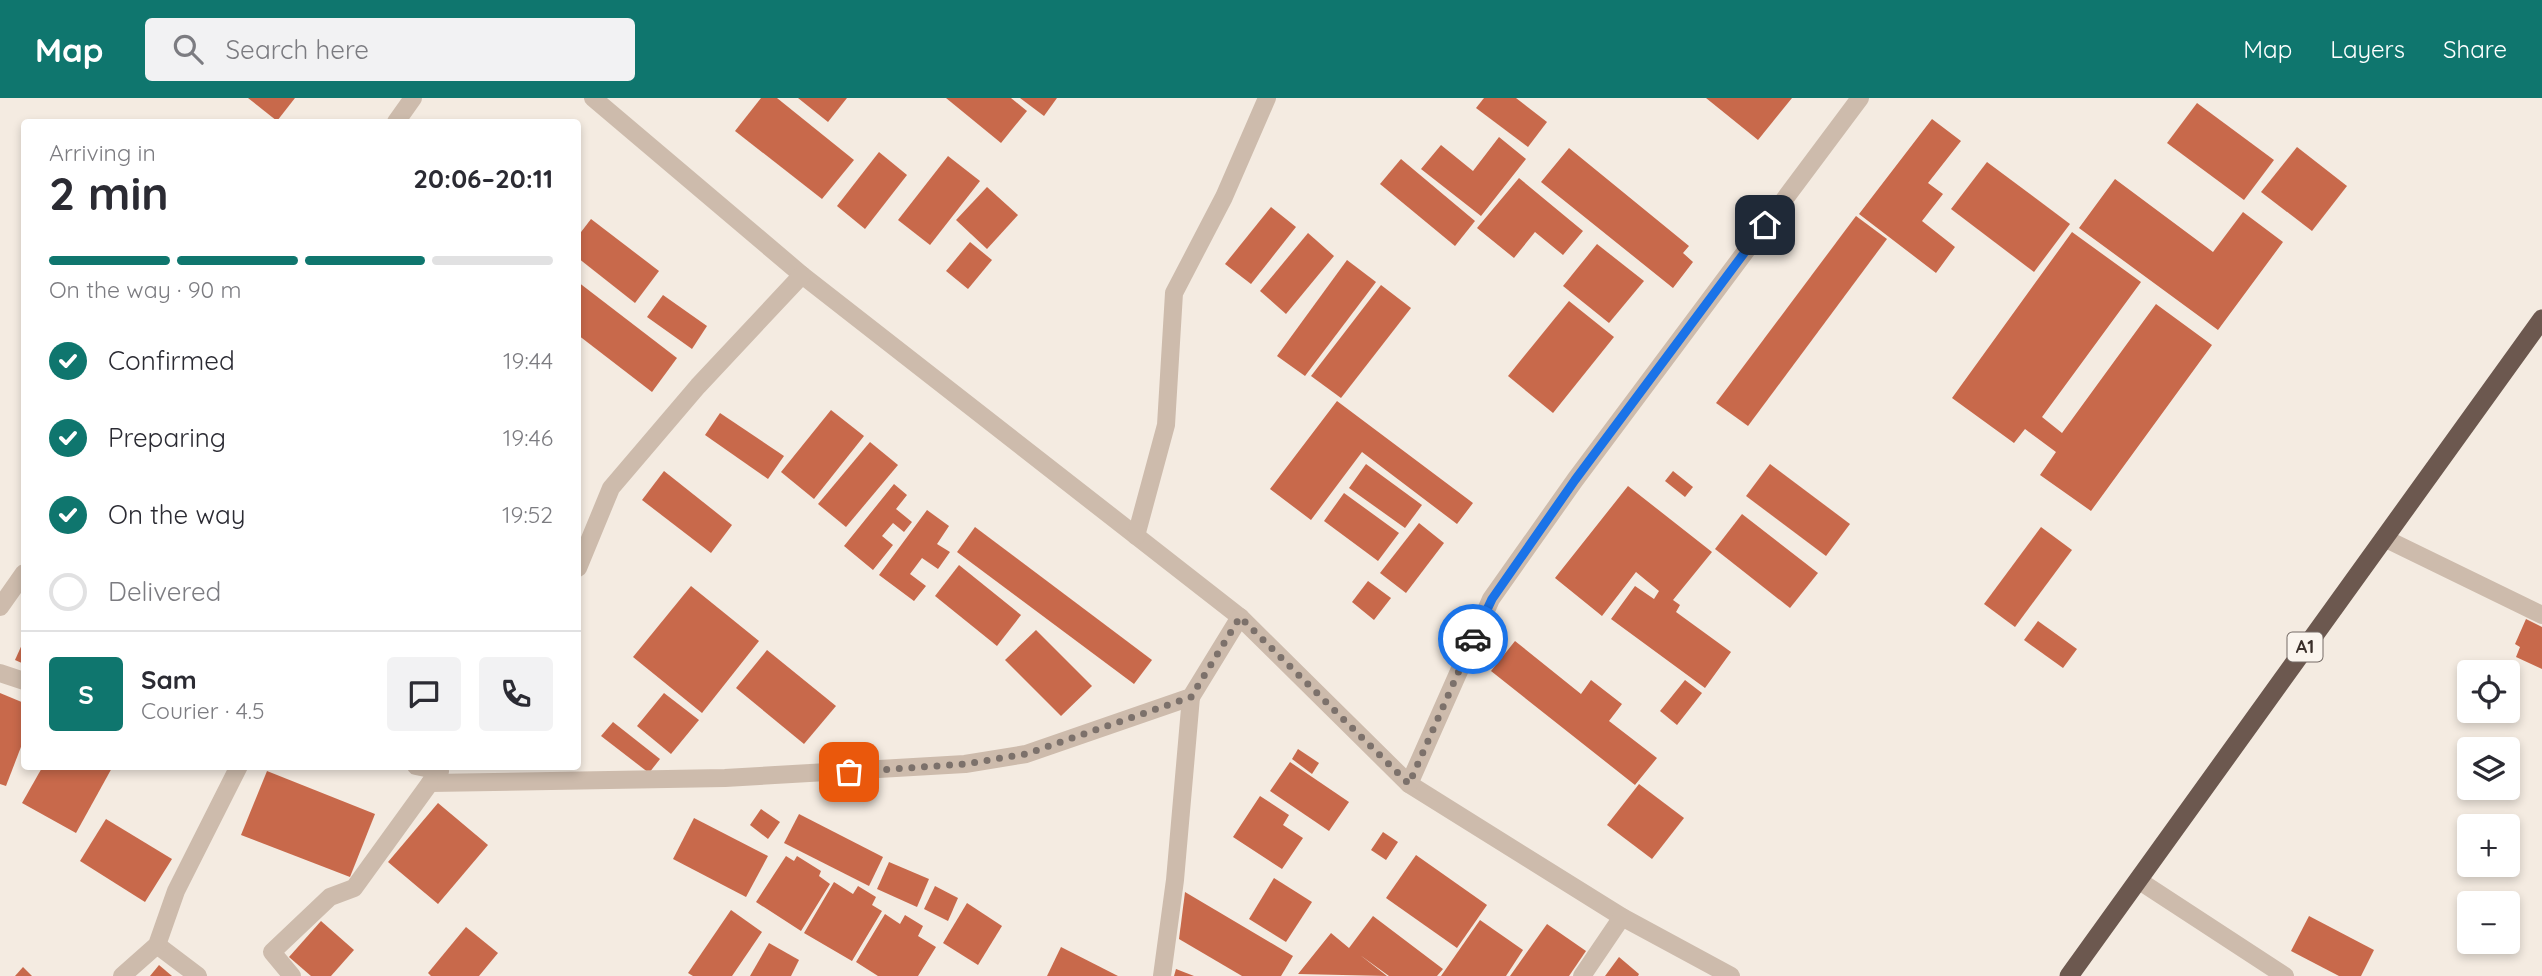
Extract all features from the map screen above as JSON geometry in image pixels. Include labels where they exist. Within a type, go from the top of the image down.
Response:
[{"type":"highway","name":"A1","points":[[2069,976],[2542,318]]},
{"type":"street","points":[[398,119],[413,98]]},
{"type":"street","points":[[593,98],[802,275],[1240,617],[1409,784],[1622,917],[1731,976]]},
{"type":"street","points":[[1136,536],[1166,425],[1174,293],[1224,197],[1267,98]]},
{"type":"street","points":[[1409,784],[1492,599],[1575,480],[1860,98]]},
{"type":"street","points":[[581,561],[611,488],[698,386],[802,275]]},
{"type":"street","points":[[2384,538],[2542,615]]},
{"type":"street","points":[[0,607],[21,577]]},
{"type":"street","points":[[1161,976],[1175,880],[1191,697],[1240,617]]},
{"type":"street","points":[[0,673],[21,680]]},
{"type":"street","points":[[292,976],[272,952],[330,897],[354,888],[437,773],[725,778],[965,764],[1026,754],[1191,697]]},
{"type":"street","points":[[122,976],[157,945],[176,891],[237,770]]},
{"type":"street","points":[[2138,880],[2286,976]]},
{"type":"street","points":[[1583,976],[1622,917]]},
{"type":"street","points":[[157,945],[198,976]]},
{"type":"building","points":[[248,98],[295,98],[279,119],[274,119]]},
{"type":"building","points":[[761,98],[777,98],[854,160],[822,199],[735,131]]},
{"type":"building","points":[[798,98],[847,98],[828,122]]},
{"type":"building","points":[[946,98],[1011,98],[1027,111],[1001,143]]},
{"type":"building","points":[[1020,98],[1057,98],[1044,116]]},
{"type":"building","points":[[1484,98],[1516,98],[1547,122],[1528,147],[1476,108]]},
{"type":"building","points":[[1706,98],[1792,98],[1758,140]]},
{"type":"building","points":[[2197,103],[2274,160],[2244,200],[2167,143]]},
{"type":"building","points":[[1932,119],[1961,141],[1928,183],[1943,194],[1922,221],[1955,247],[1936,273],[1859,214]]},
{"type":"building","points":[[1499,137],[1526,159],[1481,216],[1421,169],[1441,145],[1473,171]]},
{"type":"building","points":[[2297,147],[2347,186],[2312,231],[2261,192]]},
{"type":"building","points":[[1569,148],[1689,246],[1683,253],[1693,262],[1673,288],[1541,182]]},
{"type":"building","points":[[879,152],[907,175],[865,229],[837,206]]},
{"type":"building","points":[[948,156],[980,181],[930,245],[898,220]]},
{"type":"building","points":[[1401,159],[1475,221],[1455,246],[1380,184]]},
{"type":"building","points":[[1987,162],[2070,224],[2034,272],[1951,209]]},
{"type":"building","points":[[1519,178],[1583,231],[1563,255],[1535,232],[1514,258],[1477,228]]},
{"type":"building","points":[[2115,179],[2213,252],[2243,212],[2283,242],[2218,330],[2079,228]]},
{"type":"building","points":[[987,187],[1018,215],[987,249],[956,220]]},
{"type":"building","points":[[1271,207],[1296,227],[1251,284],[1225,264]]},
{"type":"building","points":[[1856,216],[1887,239],[1748,426],[1716,403]]},
{"type":"building","points":[[591,219],[659,271],[635,303],[581,260],[581,232]]},
{"type":"building","points":[[2072,232],[2141,282],[2042,417],[2062,433],[2156,304],[2212,345],[2091,511],[2040,475],[2056,452],[2025,429],[2014,443],[1952,398]]},
{"type":"building","points":[[1308,233],[1334,256],[1286,314],[1260,291]]},
{"type":"building","points":[[970,242],[992,260],[968,289],[946,271]]},
{"type":"building","points":[[1597,244],[1644,281],[1609,323],[1563,286]]},
{"type":"building","points":[[1347,260],[1376,282],[1305,376],[1277,356]]},
{"type":"building","points":[[581,284],[677,358],[652,392],[581,337]]},
{"type":"building","points":[[1381,285],[1411,308],[1341,398],[1311,376]]},
{"type":"building","points":[[663,295],[707,326],[692,349],[647,317]]},
{"type":"building","points":[[1569,301],[1614,337],[1553,413],[1508,376]]},
{"type":"building","points":[[1337,401],[1473,503],[1457,524],[1362,452],[1311,520],[1270,489]]},
{"type":"building","points":[[831,410],[864,436],[814,499],[781,472]]},
{"type":"building","points":[[720,413],[784,456],[768,479],[705,435]]},
{"type":"building","points":[[870,442],[898,465],[846,527],[818,504]]},
{"type":"building","points":[[1366,464],[1422,505],[1405,528],[1349,488]]},
{"type":"building","points":[[1770,464],[1850,524],[1826,556],[1746,496]]},
{"type":"building","points":[[664,471],[732,525],[711,553],[642,500]]},
{"type":"building","points":[[1673,471],[1693,487],[1685,497],[1665,481]]},
{"type":"building","points":[[894,484],[907,495],[896,509],[912,522],[904,532],[893,523],[882,536],[893,545],[873,570],[844,546]]},
{"type":"building","points":[[1628,486],[1712,552],[1673,600],[1680,605],[1676,612],[1731,652],[1705,688],[1611,619],[1635,586],[1654,599],[1659,591],[1636,572],[1602,616],[1555,578]]},
{"type":"building","points":[[1344,493],[1399,533],[1378,561],[1324,521]]},
{"type":"building","points":[[927,510],[949,526],[937,544],[950,552],[938,569],[922,558],[910,574],[926,586],[914,601],[879,575]]},
{"type":"building","points":[[1742,514],[1818,573],[1790,608],[1715,549]]},
{"type":"building","points":[[1419,523],[1444,543],[1406,593],[1380,573]]},
{"type":"building","points":[[975,527],[1152,660],[1134,684],[957,552]]},
{"type":"building","points":[[2041,527],[2072,550],[2015,627],[1984,604]]},
{"type":"building","points":[[959,565],[1021,615],[997,646],[935,596]]},
{"type":"building","points":[[1368,581],[1391,598],[1374,620],[1352,602]]},
{"type":"building","points":[[691,586],[759,641],[702,713],[633,657]]},
{"type":"building","points":[[2526,619],[2542,627],[2542,669],[2516,657],[2520,647],[2515,644]]},
{"type":"building","points":[[2038,621],[2077,649],[2063,668],[2024,640]]},
{"type":"building","points":[[1036,630],[1092,686],[1061,716],[1005,660]]},
{"type":"building","points":[[1515,641],[1581,694],[1591,680],[1622,704],[1609,721],[1657,758],[1635,785],[1491,671]]},
{"type":"building","points":[[21,647],[21,663],[15,660]]},
{"type":"building","points":[[767,650],[836,706],[804,744],[736,688]]},
{"type":"building","points":[[1685,680],[1702,693],[1677,725],[1660,711]]},
{"type":"building","points":[[0,693],[21,702],[21,747],[6,786],[0,784]]},
{"type":"building","points":[[664,693],[699,720],[671,754],[637,726]]},
{"type":"building","points":[[613,722],[660,759],[649,773],[601,736]]},
{"type":"building","points":[[1298,749],[1319,763],[1312,774],[1292,759]]},
{"type":"building","points":[[1290,762],[1349,802],[1329,831],[1270,791]]},
{"type":"building","points":[[41,770],[111,770],[76,833],[22,803]]},
{"type":"building","points":[[267,771],[375,814],[350,877],[241,835]]},
{"type":"building","points":[[1639,784],[1684,818],[1652,859],[1607,825]]},
{"type":"building","points":[[1260,796],[1289,815],[1283,825],[1303,838],[1282,869],[1233,837]]},
{"type":"building","points":[[438,803],[488,845],[438,904],[388,862]]},
{"type":"building","points":[[761,809],[780,822],[768,839],[750,825]]},
{"type":"building","points":[[799,814],[883,857],[869,886],[784,843]]},
{"type":"building","points":[[694,818],[768,856],[746,897],[673,859]]},
{"type":"building","points":[[106,819],[172,859],[145,902],[80,861]]},
{"type":"building","points":[[1383,832],[1398,842],[1386,860],[1371,850]]},
{"type":"building","points":[[1416,855],[1487,905],[1457,948],[1386,898]]},
{"type":"building","points":[[786,856],[794,861],[797,856],[821,871],[819,876],[830,884],[801,931],[756,902]]},
{"type":"building","points":[[889,862],[929,879],[917,907],[877,889]]},
{"type":"building","points":[[1274,878],[1312,902],[1286,942],[1249,919]]},
{"type":"building","points":[[834,882],[853,894],[858,886],[876,897],[872,905],[882,911],[852,961],[804,933]]},
{"type":"building","points":[[935,886],[958,898],[948,921],[924,909]]},
{"type":"building","points":[[1185,892],[1293,956],[1281,976],[1242,976],[1179,939]]},
{"type":"building","points":[[967,903],[1002,926],[978,965],[943,943]]},
{"type":"building","points":[[731,910],[762,932],[732,976],[693,976],[688,973]]},
{"type":"building","points":[[885,914],[900,924],[905,915],[923,926],[918,936],[936,947],[918,976],[878,976],[856,962]]},
{"type":"building","points":[[1373,916],[1443,969],[1437,976],[1389,976],[1360,955],[1387,976],[1298,974],[1331,933],[1349,948]]},
{"type":"building","points":[[2309,916],[2374,950],[2361,976],[2339,976],[2291,951]]},
{"type":"building","points":[[1480,920],[1523,950],[1506,976],[1441,976]]},
{"type":"building","points":[[321,921],[354,950],[331,976],[311,976],[289,957]]},
{"type":"building","points":[[1547,924],[1586,951],[1569,976],[1510,976]]},
{"type":"building","points":[[466,927],[498,953],[479,976],[431,976],[428,973]]},
{"type":"building","points":[[769,943],[799,960],[791,976],[750,976]]},
{"type":"building","points":[[1061,947],[1118,976],[1047,976]]},
{"type":"building","points":[[1619,957],[1639,974],[1638,976],[1605,976]]},
{"type":"building","points":[[159,965],[172,976],[150,976]]},
{"type":"building","points":[[23,967],[32,976],[15,976]]},
{"type":"building","points":[[1176,969],[1194,976],[1174,976]]},
{"type":"way so far","points":[[849,772],[965,764],[1026,754],[1191,697],[1240,617],[1409,784],[1473,639]]},
{"type":"route","points":[[1473,639],[1492,599],[1575,480],[1765,225]]}]
